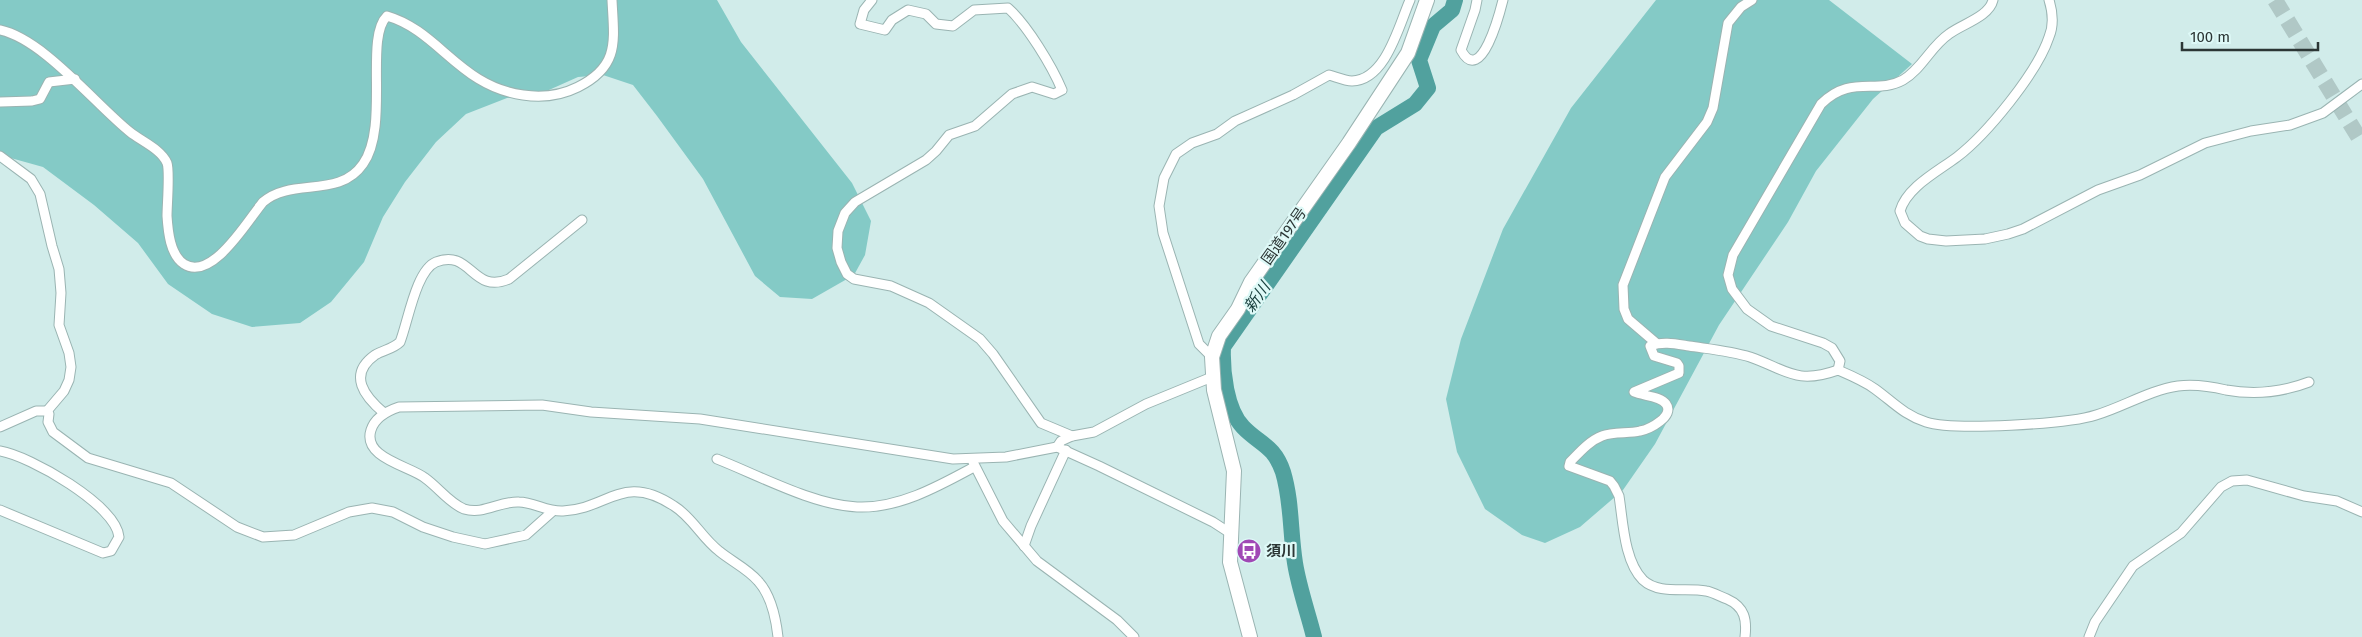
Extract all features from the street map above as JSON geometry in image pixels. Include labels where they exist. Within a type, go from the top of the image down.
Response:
[{"type":"highway","name":"国道197号","points":[[1250,637],[1230,562],[1233,535],[1234,471],[1212,377],[1212,357],[1219,336],[1238,309],[1251,282],[1349,143],[1408,52],[1427,0]]},
{"type":"street","points":[[0,30],[10,32],[35,48],[75,79],[105,111],[163,157],[168,164],[167,218],[171,242],[181,263],[190,268],[199,268],[220,256],[263,202],[270,196],[282,191],[319,188],[340,182],[354,173],[363,164],[371,147],[378,114],[378,34],[382,20],[387,16],[399,20],[430,42],[474,78],[488,86],[508,93],[533,97],[550,96],[563,94],[592,80],[601,72],[608,61],[614,44],[612,0]]},
{"type":"street","points":[[872,0],[864,10],[860,24],[884,30],[892,20],[908,10],[926,14],[936,24],[953,26],[974,10],[1008,8],[1033,39],[1053,70],[1062,90],[1054,94],[1032,87],[1012,94],[975,126],[949,135],[926,160],[855,202],[846,213],[838,230],[837,248],[841,262],[847,274],[854,279],[891,286],[929,303],[980,339],[993,354],[1041,423],[1072,436]]},
{"type":"street","points":[[1212,357],[1199,344],[1163,233],[1159,206],[1164,178],[1176,154],[1192,143],[1217,134],[1235,121],[1294,95],[1329,75],[1352,81],[1368,76],[1380,67],[1394,41],[1410,0]]},
{"type":"street","points":[[1477,0],[1461,50],[1464,56],[1470,60],[1478,58],[1487,48],[1503,0]]},
{"type":"street","points":[[1656,344],[1628,319],[1624,309],[1623,285],[1665,177],[1706,122],[1713,108],[1728,23],[1741,7],[1752,0]]},
{"type":"street","points":[[1838,370],[1840,361],[1832,348],[1823,343],[1771,326],[1747,309],[1732,289],[1728,276],[1733,255],[1821,104],[1832,94],[1849,88],[1881,85],[1902,80],[1948,34],[1992,6],[1993,0]]},
{"type":"street","points":[[2049,0],[2053,13],[2050,37],[2041,56],[2002,112],[1982,134],[1958,156],[1929,177],[1902,204],[1900,211],[1905,223],[1920,236],[1946,241],[1984,239],[2023,229],[2098,190],[2140,175],[2205,142],[2251,131],[2290,125],[2323,114],[2362,84]]},
{"type":"street","points":[[0,102],[32,102],[40,99],[49,82],[75,79]]},
{"type":"street","points":[[0,156],[23,172],[40,194],[59,268],[61,293],[59,325],[69,353],[71,367],[69,380],[64,391],[47,411],[36,411],[0,426]]},
{"type":"street","points":[[384,413],[368,400],[360,385],[361,377],[370,360],[400,342],[417,288],[432,264],[442,260],[460,262],[484,281],[501,283],[510,279],[582,220]]},
{"type":"street","points":[[1745,637],[1746,624],[1744,614],[1740,607],[1731,601],[1707,591],[1657,588],[1641,578],[1632,562],[1618,496],[1614,486],[1610,481],[1569,466],[1570,462],[1591,441],[1603,435],[1641,431],[1666,416],[1667,405],[1662,400],[1634,392],[1678,373],[1679,366],[1677,363],[1654,356],[1650,346],[1670,343],[1743,356],[1802,378],[1825,375],[1838,370],[1861,379],[1907,415],[1928,423],[1953,426],[2047,422],[2093,416],[2176,386],[2206,384],[2227,390],[2270,392],[2297,387],[2308,382]]},
{"type":"street","points":[[1024,546],[1062,449],[1061,441],[1072,436],[1094,432],[1146,404],[1212,377]]},
{"type":"street","points":[[778,637],[774,612],[758,580],[714,547],[680,510],[672,504],[642,492],[626,491],[575,509],[553,511],[518,502],[479,511],[463,508],[455,504],[425,478],[384,458],[373,447],[370,432],[376,420],[384,413],[399,407],[542,405],[591,412],[700,419],[860,443],[973,463]]},
{"type":"street","points":[[47,411],[49,414],[48,422],[52,432],[88,458],[171,483],[237,526],[263,538],[294,535],[349,512],[372,508],[393,512],[423,527],[453,537],[485,544],[526,534],[553,511]]},
{"type":"street","points":[[717,459],[807,495],[836,504],[858,507],[881,504],[913,496],[973,463],[1062,449],[1213,522],[1233,535]]},
{"type":"street","points":[[0,451],[12,453],[37,464],[85,495],[114,522],[119,537],[111,551],[104,553],[0,510]]},
{"type":"street","points":[[973,463],[1003,521],[1037,561],[1117,620],[1134,637]]},
{"type":"street","points":[[2089,637],[2095,622],[2133,566],[2181,532],[2221,487],[2232,481],[2255,481],[2304,496],[2337,501],[2362,512]]},
{"type":"shaded area","points":[[0,0],[717,0],[741,42],[852,183],[871,221],[865,255],[854,275],[812,299],[780,297],[755,276],[703,179],[633,85],[603,75],[578,77],[540,94],[507,98],[466,114],[436,142],[405,182],[383,217],[364,262],[331,302],[300,323],[252,327],[212,314],[168,284],[138,243],[94,205],[43,167],[0,155]]},
{"type":"shaded area","points":[[1656,0],[1829,0],[1912,64],[1873,99],[1816,171],[1788,222],[1719,325],[1655,444],[1623,490],[1580,527],[1545,543],[1522,535],[1485,509],[1457,452],[1446,399],[1461,339],[1503,229],[1571,108]]},
{"type":"waterway","name":"新川","points":[[1314,637],[1301,591],[1293,551],[1288,495],[1283,472],[1271,450],[1249,433],[1237,419],[1226,389],[1223,347],[1376,128],[1415,104],[1428,88],[1419,60],[1433,26],[1452,10],[1455,0]]},
{"type":"tunnel","points":[[2275,0],[2362,143]]},
{"type":"place","name":"須川","points":[[1249,551]]}]
